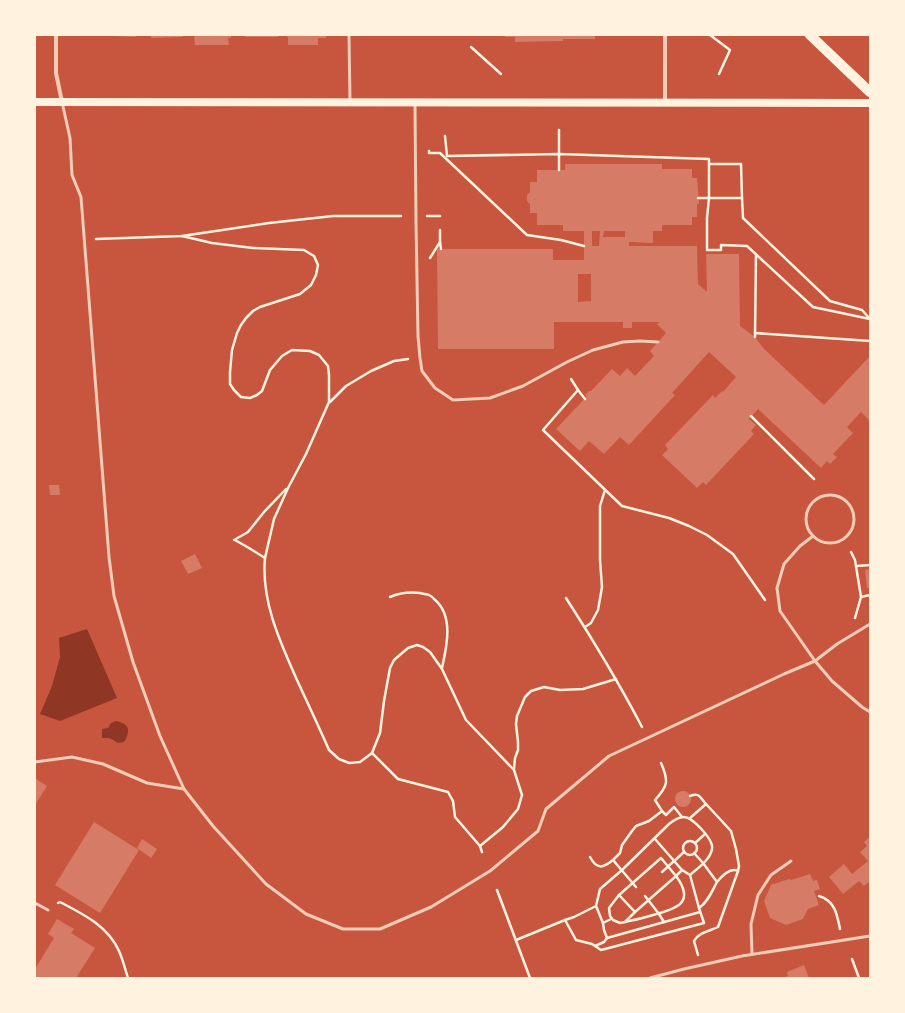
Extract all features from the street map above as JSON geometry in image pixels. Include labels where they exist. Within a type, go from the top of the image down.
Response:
[{"type":"main road","points":[[810,35],[870,92]]},
{"type":"main road","points":[[35,102],[870,102]]},
{"type":"street","points":[[56,35],[56,73],[62,102]]},
{"type":"street","points":[[665,35],[665,102]]},
{"type":"lane","points":[[349,35],[350,102]]},
{"type":"lane","points":[[62,102],[70,138],[72,175],[81,197],[109,557],[114,596],[133,662],[160,736],[184,789],[213,826],[266,884],[306,914],[343,929],[380,929],[432,907],[490,870],[538,831],[546,809],[609,756],[815,661],[837,644],[870,624]]},
{"type":"lane","points":[[416,102],[418,336],[422,371],[435,388],[453,400],[490,398],[523,386],[567,362],[593,350],[623,342],[658,342]]},
{"type":"lane","points":[[822,496],[838,496],[850,506],[854,521],[848,535],[842,539],[827,543],[813,536],[808,529],[806,513],[809,506],[815,500],[822,496]]},
{"type":"lane","points":[[813,536],[800,546],[784,564],[776,588],[780,611],[815,661],[832,681],[870,712]]},
{"type":"lane","points":[[35,762],[72,757],[103,764],[147,783],[184,789]]},
{"type":"lane","points":[[752,954],[751,924],[758,895],[771,875],[791,861]]},
{"type":"lane","points":[[35,903],[48,910]]},
{"type":"lane","points":[[650,978],[752,954],[870,936]]},
{"type":"path","points":[[710,35],[730,50],[719,74]]},
{"type":"path","points":[[471,47],[501,74]]},
{"type":"path","points":[[559,130],[559,170]]},
{"type":"path","points":[[445,136],[447,156],[559,154],[709,160],[707,250],[721,250],[721,245],[747,246],[813,307],[870,319]]},
{"type":"path","points":[[429,148],[429,153],[440,153],[527,235],[561,240],[584,246]]},
{"type":"path","points":[[709,164],[741,164],[743,218],[830,301],[862,310],[870,319]]},
{"type":"path","points":[[698,198],[742,198]]},
{"type":"path","points":[[95,239],[182,236],[269,223],[332,216],[401,216]]},
{"type":"path","points":[[427,216],[440,216]]},
{"type":"path","points":[[440,230],[441,249]]},
{"type":"path","points":[[182,236],[212,243],[253,248],[304,250],[314,256],[318,265],[316,275],[311,285],[300,294],[260,307],[246,318],[237,333],[232,350],[230,384],[242,397],[250,398],[262,391],[270,370],[282,356],[292,350],[310,351],[319,355],[328,366],[329,402]]},
{"type":"path","points":[[429,259],[440,242]]},
{"type":"path","points":[[755,338],[756,254]]},
{"type":"path","points":[[755,333],[870,341]]},
{"type":"path","points":[[420,358],[394,361],[371,371],[346,386],[329,402],[306,454],[274,519],[265,558],[266,590],[271,616],[285,653],[329,750],[339,760],[349,763],[360,762],[372,752],[380,733],[390,668],[394,660],[408,648],[417,645],[430,652],[442,669],[466,720],[514,770]]},
{"type":"path","points":[[571,379],[585,399]]},
{"type":"path","points":[[578,390],[543,430],[622,506],[669,518],[689,526],[707,535],[733,554],[767,602]]},
{"type":"path","points":[[751,416],[814,479]]},
{"type":"path","points":[[265,558],[234,540],[248,532],[264,512],[288,488]]},
{"type":"path","points":[[585,627],[591,623],[598,610],[602,587],[600,560],[600,506],[606,490]]},
{"type":"path","points":[[851,552],[855,560],[861,597],[855,618]]},
{"type":"path","points":[[856,566],[870,565]]},
{"type":"path","points":[[390,597],[397,594],[416,592],[429,595],[440,604],[446,616],[448,630],[446,651],[442,669]]},
{"type":"path","points":[[861,597],[870,594]]},
{"type":"path","points":[[566,598],[616,679],[646,733]]},
{"type":"path","points":[[480,846],[503,827],[518,809],[522,794],[514,770],[515,758],[518,750],[516,724],[517,716],[525,697],[531,691],[544,687],[560,690],[583,689],[616,679]]},
{"type":"path","points":[[372,752],[398,779],[448,792],[453,801],[454,817],[480,846],[482,852]]},
{"type":"path","points":[[661,763],[666,782],[662,792],[655,800],[666,815],[674,807],[682,817]]},
{"type":"path","points":[[690,796],[696,794],[699,796],[731,831],[739,866],[718,927],[700,935],[694,941],[701,965]]},
{"type":"path","points":[[690,818],[706,804]]},
{"type":"path","points":[[590,857],[596,866],[605,866],[620,854],[622,845],[636,826],[649,820],[662,811]]},
{"type":"path","points":[[607,938],[596,906],[600,889],[670,824],[676,819],[682,817],[690,818],[710,839],[712,844],[710,855],[690,875]]},
{"type":"path","points":[[695,843],[705,834]]},
{"type":"path","points":[[565,920],[576,940],[592,944],[601,950],[704,923],[690,875],[682,870],[655,839]]},
{"type":"path","points":[[684,852],[683,846],[686,842],[690,841],[695,843]]},
{"type":"path","points":[[694,853],[697,848],[695,843]]},
{"type":"path","points":[[662,872],[684,852]]},
{"type":"path","points":[[684,852],[690,854],[694,853]]},
{"type":"path","points":[[694,853],[717,882]]},
{"type":"path","points":[[661,858],[682,883],[684,897],[682,902],[677,907],[659,914],[625,922],[617,922],[611,919],[609,908],[619,895],[661,858]]},
{"type":"path","points":[[613,860],[636,887]]},
{"type":"path","points":[[625,922],[682,870]]},
{"type":"path","points":[[699,908],[704,905],[722,876],[729,870],[738,871]]},
{"type":"path","points":[[497,890],[530,978]]},
{"type":"path","points":[[619,895],[635,912]]},
{"type":"path","points":[[645,896],[664,922]]},
{"type":"path","points":[[818,896],[825,898],[833,906],[840,930]]},
{"type":"path","points":[[48,910],[60,902],[83,914],[106,931],[119,950],[128,978]]},
{"type":"path","points":[[516,940],[574,917],[596,906]]},
{"type":"path","points":[[595,946],[604,942],[607,938],[700,912]]},
{"type":"path","points":[[603,923],[611,919]]},
{"type":"path","points":[[852,959],[859,978]]},
{"type":"shaded area","points":[[87,629],[117,698],[60,721],[40,714],[52,686],[60,657],[59,638]]},
{"type":"shaded area","points":[[116,721],[126,725],[128,728],[125,741],[119,743],[109,738],[102,738],[102,729],[108,728],[111,723]]},
{"type":"building","points":[[136,35],[136,37],[112,36]]},
{"type":"building","points":[[151,35],[183,35],[183,37],[151,38]]},
{"type":"building","points":[[194,35],[231,35],[231,38],[228,38],[229,45],[195,45]]},
{"type":"building","points":[[245,35],[278,35],[278,37],[245,37]]},
{"type":"building","points":[[287,35],[326,35],[326,38],[318,38],[318,45],[288,45]]},
{"type":"building","points":[[505,35],[595,35],[595,39],[515,42],[515,37],[505,37]]},
{"type":"building","points":[[565,164],[662,164],[662,169],[692,169],[692,178],[697,178],[699,204],[697,204],[697,217],[692,217],[692,225],[662,225],[662,231],[653,231],[653,243],[629,242],[629,246],[697,246],[698,284],[707,292],[706,254],[739,254],[740,326],[755,337],[763,348],[824,405],[870,356],[870,421],[861,412],[847,427],[853,433],[833,454],[837,457],[830,464],[827,461],[821,468],[758,409],[749,419],[756,425],[751,431],[754,434],[706,485],[703,482],[697,488],[662,455],[668,449],[665,445],[713,395],[715,398],[722,391],[723,392],[736,377],[709,352],[672,393],[675,395],[629,445],[620,437],[604,454],[589,441],[580,451],[556,429],[587,396],[585,395],[591,391],[612,369],[620,376],[627,368],[635,376],[654,356],[650,351],[666,333],[657,324],[660,322],[632,322],[632,328],[623,328],[623,322],[554,322],[554,349],[438,349],[437,249],[553,249],[553,260],[584,260],[584,231],[563,231],[563,225],[537,225],[537,213],[530,213],[530,204],[527,201],[527,195],[530,192],[530,182],[537,182],[537,170],[565,170]],"holes":[[[592,231],[600,231],[599,246],[592,246]],[[604,231],[625,231],[625,237],[603,237]],[[578,274],[591,274],[591,301],[578,302]]]},
{"type":"building","points":[[49,485],[59,485],[60,495],[50,495]]},
{"type":"building","points":[[195,554],[202,568],[188,574],[181,561]]},
{"type":"building","points":[[870,569],[870,588],[867,588],[865,570]]},
{"type":"building","points":[[36,779],[47,786],[35,805],[35,780]]},
{"type":"building","points":[[683,791],[689,793],[691,799],[689,805],[683,807],[677,805],[675,799],[677,793]]},
{"type":"building","points":[[94,822],[139,850],[100,913],[55,885]]},
{"type":"building","points":[[870,837],[870,881],[864,886],[859,881],[843,894],[829,877],[844,864],[852,874],[868,861],[860,852],[867,846],[864,842]]},
{"type":"building","points":[[142,839],[157,849],[151,858],[137,848]]},
{"type":"building","points":[[810,874],[813,881],[817,880],[820,889],[814,891],[819,905],[808,909],[803,919],[786,925],[770,918],[764,901],[771,885]]},
{"type":"building","points":[[57,919],[74,929],[71,933],[95,948],[76,978],[35,978],[35,969],[54,938],[48,934]]},
{"type":"building","points":[[804,965],[809,978],[782,978],[788,976],[787,972]]}]
